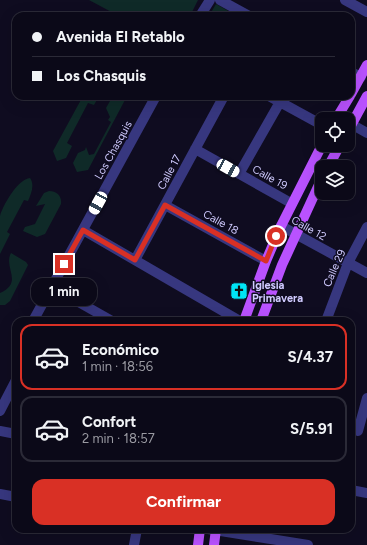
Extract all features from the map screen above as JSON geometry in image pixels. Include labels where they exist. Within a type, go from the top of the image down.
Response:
[{"type":"main road","points":[[355,86],[367,65]]},
{"type":"main road","points":[[355,119],[367,96]]},
{"type":"main road","points":[[340,112],[347,100]]},
{"type":"main road","points":[[245,317],[266,261],[291,203],[318,152]]},
{"type":"main road","points":[[263,317],[295,234],[315,193]]},
{"type":"main road","points":[[198,545],[200,533]]},
{"type":"main road","points":[[213,533],[214,545]]},
{"type":"street","points":[[202,12],[210,0]]},
{"type":"street","points":[[220,0],[242,12]]},
{"type":"street","points":[[345,0],[367,12]]},
{"type":"street","points":[[355,74],[360,77]]},
{"type":"street","name":"Los Chasquis","points":[[36,317],[154,100]]},
{"type":"street","name":"Calle 17","points":[[135,260],[222,100]]},
{"type":"street","points":[[276,100],[315,121]]},
{"type":"street","points":[[239,174],[280,102]]},
{"type":"street","points":[[355,129],[367,133]]},
{"type":"street","name":"Calle 19","points":[[195,149],[291,203]]},
{"type":"street","name":"Calle 18","points":[[165,205],[266,261]]},
{"type":"street","name":"Calle 12","points":[[281,226],[367,273]]},
{"type":"street","name":"Calle 29","points":[[328,317],[348,263],[367,227]]},
{"type":"street","points":[[83,230],[233,317]]},
{"type":"street","points":[[52,287],[105,317]]},
{"type":"street","points":[[0,411],[12,388]]},
{"type":"street","points":[[359,431],[367,398]]},
{"type":"street","points":[[0,431],[12,433]]},
{"type":"street","points":[[355,491],[367,493]]},
{"type":"street","points":[[0,494],[12,496]]},
{"type":"street","points":[[134,545],[136,533]]},
{"type":"street","points":[[232,533],[276,542],[308,545]]},
{"type":"green space","points":[[89,0],[198,0],[192,12],[112,12]]},
{"type":"green space","points":[[216,4],[230,12],[211,12]]},
{"type":"green space","points":[[81,100],[97,100],[94,105],[88,103],[67,143],[72,146],[66,158],[57,161],[53,151]]},
{"type":"green space","points":[[125,100],[88,170],[77,172],[73,163],[78,153],[85,150],[86,147],[89,155],[94,154],[111,122],[108,120],[110,117],[106,108],[110,101]]},
{"type":"green space","points":[[30,178],[32,190],[28,201],[24,200],[7,232],[10,234],[0,254],[0,216],[12,193],[25,179]]},
{"type":"green space","points":[[49,191],[58,194],[61,199],[61,204],[45,234],[37,237],[23,231],[25,227],[35,224],[45,204],[36,206],[44,193]]},
{"type":"green space","points":[[11,253],[26,262],[28,265],[10,301],[5,305],[0,305],[0,293],[7,289],[11,284],[12,274],[9,259]]},
{"type":"place","name":"Iglesia Primavera","points":[[239,291]]},
{"type":"route","points":[[64,264],[83,230],[135,260],[165,205],[266,261],[276,236]]}]
